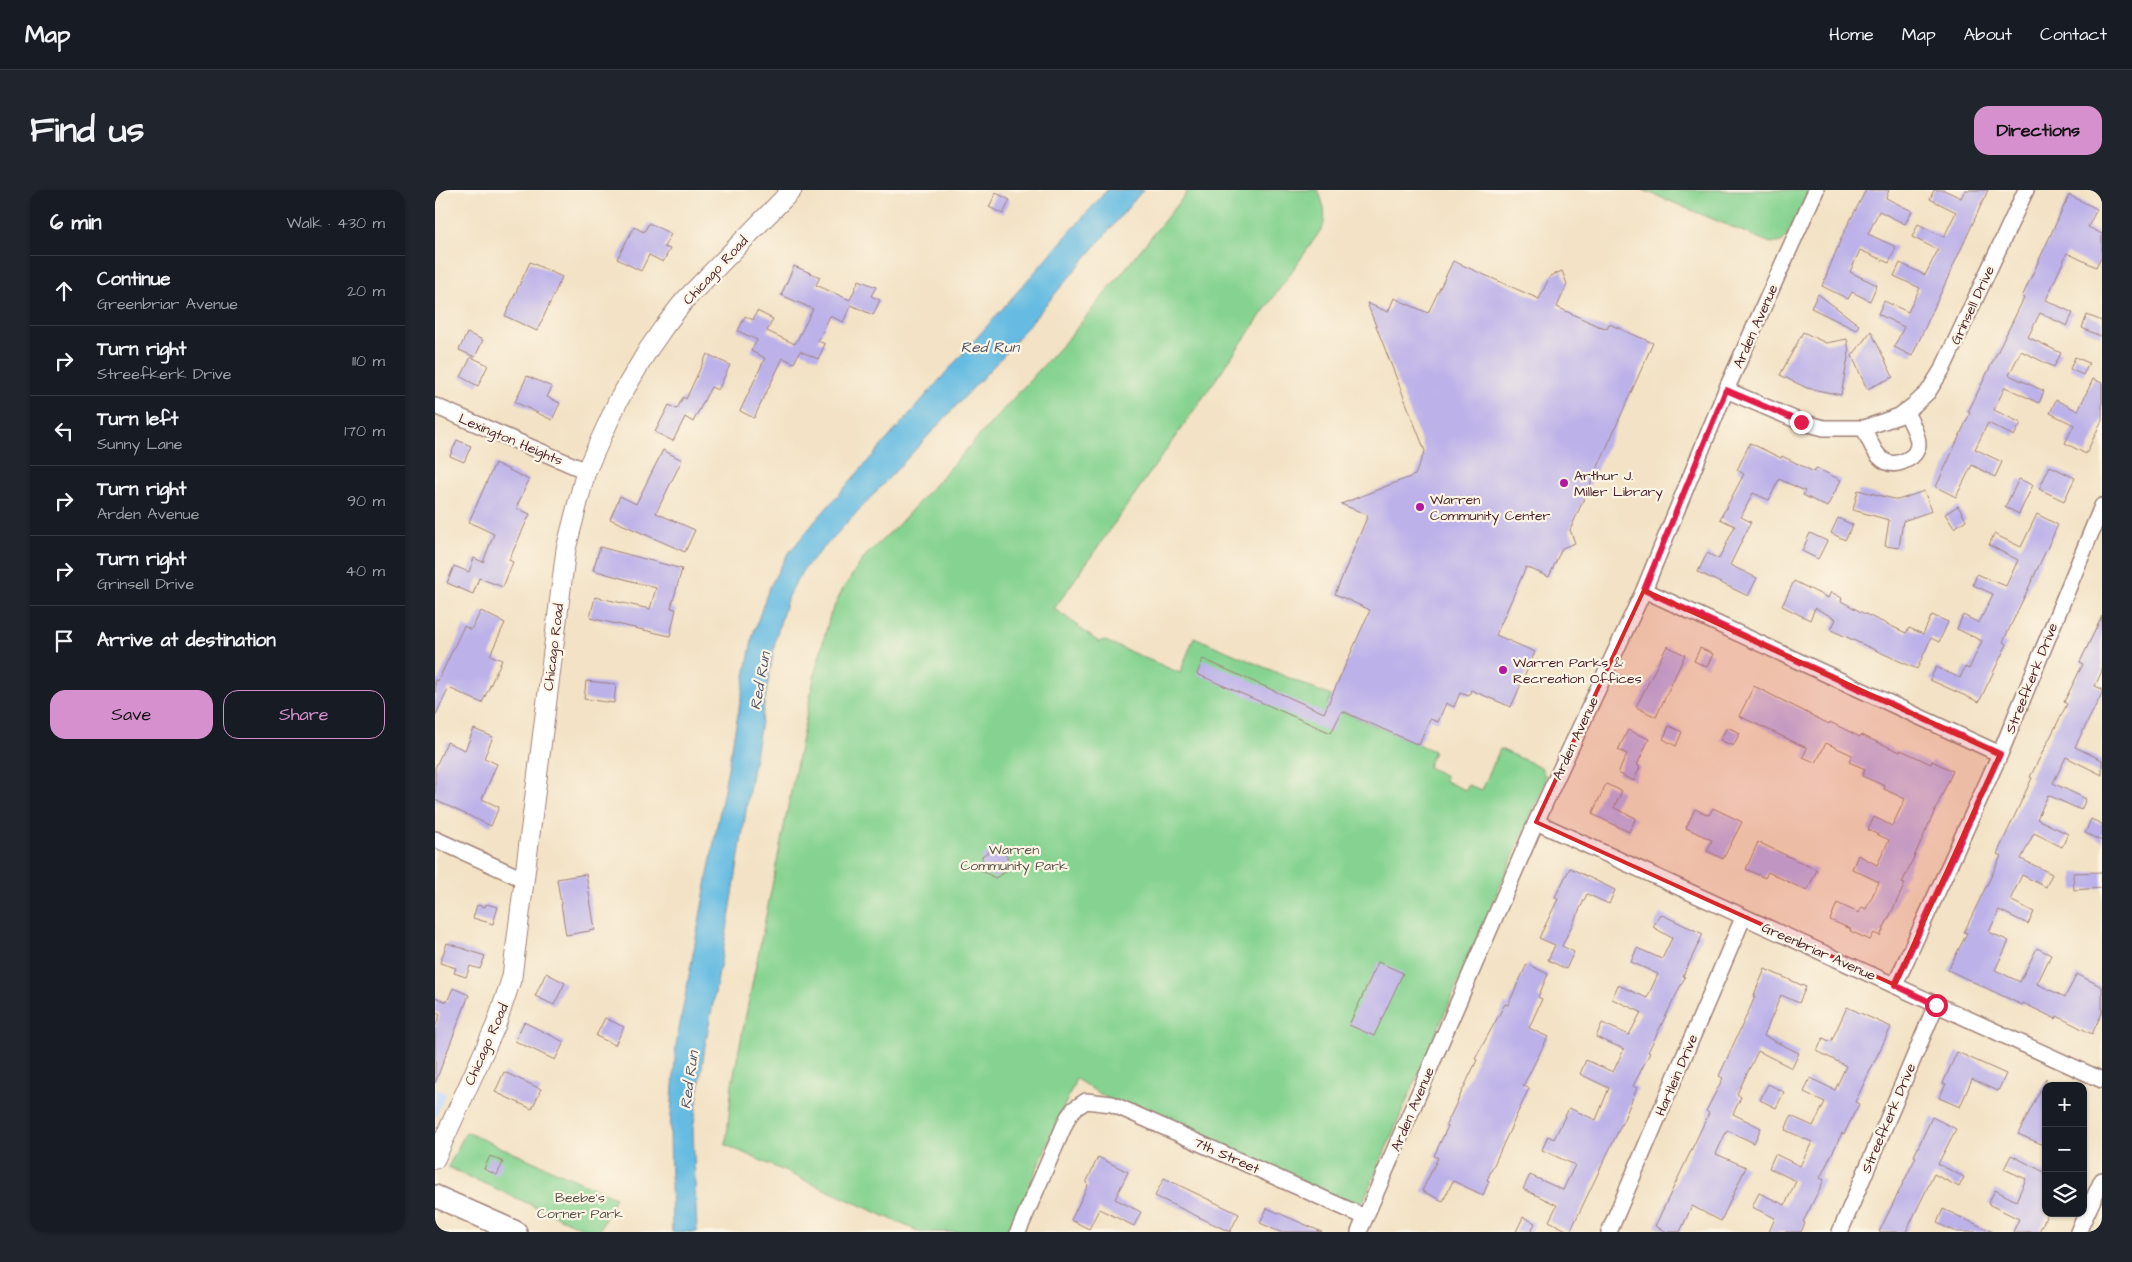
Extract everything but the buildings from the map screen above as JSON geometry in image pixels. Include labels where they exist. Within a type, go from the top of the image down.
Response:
[{"type":"main road","points":[[435,1196],[516,1232]]},
{"type":"street","name":"Chicago Road","points":[[435,1160],[505,1002],[512,977],[566,549],[586,471],[619,400],[647,350],[684,301],[792,190]]},
{"type":"street","name":"Arden Avenue","points":[[1359,1232],[1536,822],[1644,590],[1726,390],[1816,190]]},
{"type":"street","name":"Grinsell Drive","points":[[1726,390],[1801,422],[1824,428],[1863,428],[1906,411],[1927,392],[1943,368],[2026,190]]},
{"type":"street","name":"Lexington Heights","points":[[435,406],[586,471]]},
{"type":"street","points":[[1863,428],[1871,446],[1882,459],[1893,465],[1901,464],[1912,458],[1917,450],[1918,441],[1906,411]]},
{"type":"street","name":"Streefkerk Drive","points":[[1895,985],[2000,754],[2101,509]]},
{"type":"street","points":[[1644,590],[2000,754]]},
{"type":"street","name":"Greenbriar Avenue","points":[[1536,822],[2102,1080]]},
{"type":"street","points":[[435,839],[525,880]]},
{"type":"street","name":"Hartlein Drive","points":[[1609,1232],[1743,918]]},
{"type":"street","name":"Streefkerk Drive","points":[[1840,1232],[1936,1005]]},
{"type":"street","name":"7th Street","points":[[1018,1232],[1062,1128],[1074,1109],[1086,1101],[1112,1104],[1365,1216]]},
{"type":"street","points":[[2078,1232],[2102,1180]]},
{"type":"highlighted area","points":[[1644,590],[2000,754],[1895,985],[1536,822]]},
{"type":"shaded area","points":[[435,1088],[446,1093],[435,1119]]},
{"type":"green space","name":"Warren Community Park","points":[[1189,190],[1318,190],[1323,204],[1323,227],[1054,609],[1099,642],[1103,640],[1180,673],[1194,637],[1331,696],[1327,705],[1434,751],[1428,767],[1446,776],[1445,781],[1465,790],[1468,785],[1482,790],[1500,749],[1541,767],[1545,776],[1545,783],[1364,1199],[1360,1203],[1355,1204],[1108,1099],[1076,1079],[1009,1232],[920,1232],[726,1145],[732,1084],[815,673],[830,615],[844,587],[866,555],[898,525],[1072,334]]},
{"type":"green space","points":[[1643,190],[1809,190],[1787,236],[1783,241],[1776,243],[1768,242]]},
{"type":"green space","name":"Beebe's Corner Park","points":[[466,1132],[615,1197],[599,1232],[591,1232],[448,1167]]},
{"type":"water","name":"Red Run","points":[[1107,190],[1143,190],[1000,359],[803,570],[788,596],[776,637],[729,919],[705,1046],[693,1130],[697,1232],[672,1232],[670,1129],[676,1045],[753,634],[769,588],[787,555],[816,520]]},
{"type":"place","name":"Arthur J. Miller Library","points":[[1564,483]]},
{"type":"place","name":"Warren Community Center","points":[[1420,507]]},
{"type":"place","name":"Warren Parks & Recreation Offices","points":[[1503,670]]},
{"type":"route","points":[[1801,422],[1726,390],[1644,590],[2000,754],[1895,985],[1936,1005]]}]
